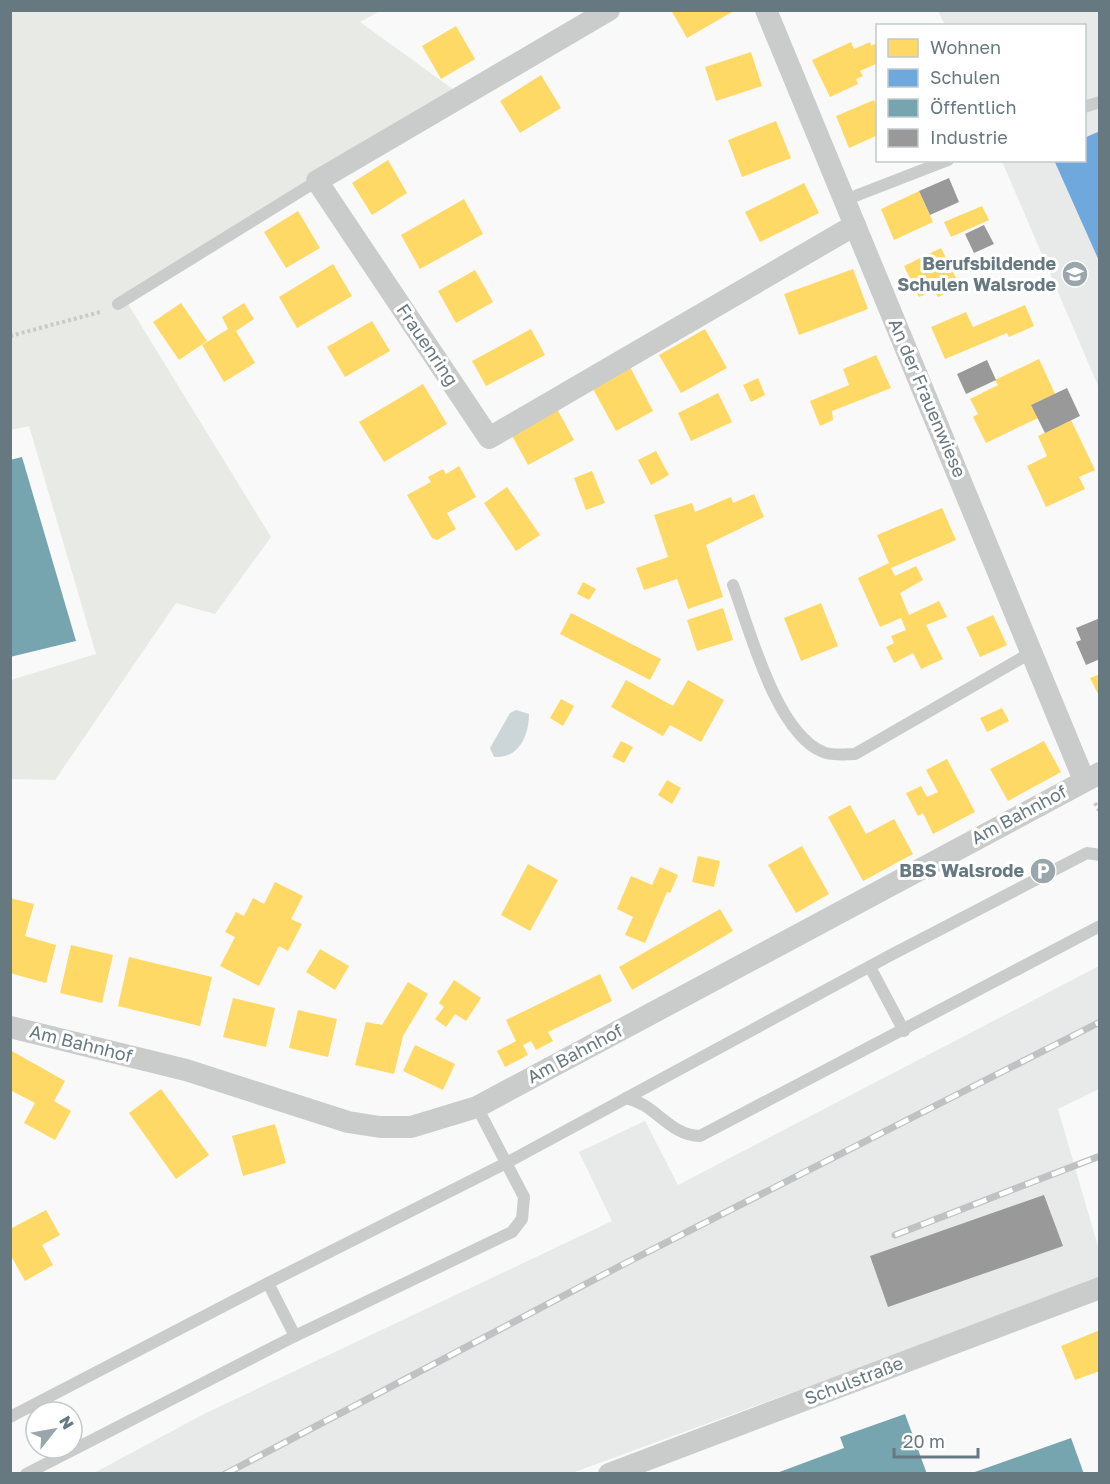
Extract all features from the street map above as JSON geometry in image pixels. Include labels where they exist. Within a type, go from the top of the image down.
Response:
[{"type":"street","points":[[317,181],[609,10]]},
{"type":"street","name":"An der Frauenwiese","points":[[766,10],[1032,652],[1092,777]]},
{"type":"street","name":"Frauenring","points":[[317,181],[489,438],[855,225]]},
{"type":"street","name":"Am Bahnhof","points":[[10,1027],[186,1070],[348,1122],[380,1127],[411,1127],[477,1107],[1092,777]]},
{"type":"street","name":"Schulstraße","points":[[609,1473],[635,1469],[1100,1288]]},
{"type":"lane","points":[[845,200],[943,162]]},
{"type":"lane","points":[[118,304],[317,181]]},
{"type":"lane","points":[[733,585],[780,710],[798,733],[823,753],[855,754],[1032,652]]},
{"type":"lane","points":[[43,1400],[268,1282],[508,1162],[870,967],[1088,853],[1100,855]]},
{"type":"lane","points":[[626,1098],[641,1101],[671,1127],[686,1136],[700,1136],[1100,926]]},
{"type":"lane","points":[[870,967],[904,1030]]},
{"type":"lane","points":[[84,1442],[296,1336],[512,1232],[522,1219],[524,1197],[508,1162],[477,1107]]},
{"type":"lane","points":[[268,1282],[296,1336]]},
{"type":"lane","points":[[10,1417],[24,1410]]},
{"type":"lane","points":[[26,1473],[50,1460]]},
{"type":"path","points":[[10,336],[106,310],[118,304]]},
{"type":"shaded area","points":[[11,11],[380,11],[360,22],[468,100],[123,296],[271,537],[215,614],[176,603],[55,780],[11,779],[11,680],[96,654],[29,426],[11,430]]},
{"type":"shaded area","name":"Berufsbildende Schulen Walsrode","points":[[938,11],[1099,11],[1099,388],[1002,162],[1086,162],[1086,24],[944,24]]},
{"type":"shaded area","points":[[516,710],[529,714],[525,737],[516,750],[510,754],[494,757],[490,748],[510,713]]},
{"type":"shaded area","points":[[1099,966],[1099,1089],[1058,1109],[1099,1250],[1099,1280],[572,1473],[92,1474],[204,1414],[612,1221],[579,1152],[645,1121],[678,1185]]},
{"type":"building: Wohnen","points":[[671,10],[731,10],[732,12],[687,38]]},
{"type":"building: Wohnen","points":[[456,26],[475,59],[441,79],[422,46]]},
{"type":"building: Wohnen","points":[[851,42],[854,49],[870,42],[871,46],[876,44],[876,64],[860,71],[863,76],[856,79],[858,84],[830,97],[812,60]]},
{"type":"building: Wohnen","points":[[751,52],[762,86],[716,101],[705,67]]},
{"type":"building: Wohnen","points":[[541,75],[561,108],[520,133],[500,101]]},
{"type":"building: Wohnen","points":[[874,100],[876,136],[849,148],[836,116]]},
{"type":"building: Wohnen","points":[[776,121],[791,158],[742,177],[728,140]]},
{"type":"building: Wohnen","points":[[388,160],[407,193],[372,215],[352,183]]},
{"type":"building: Wohnen","points":[[804,183],[819,213],[760,242],[745,212]]},
{"type":"building: Wohnen","points":[[919,191],[933,222],[894,240],[881,209]]},
{"type":"building: Wohnen","points":[[464,199],[483,234],[420,269],[401,235]]},
{"type":"building: Wohnen","points":[[982,206],[989,220],[951,237],[944,222]]},
{"type":"building: Wohnen","points":[[298,211],[320,248],[286,268],[264,232]]},
{"type":"building: Wohnen","points":[[941,248],[956,278],[944,284],[948,292],[938,297],[934,290],[919,297],[904,266]]},
{"type":"building: Wohnen","points":[[333,264],[352,296],[297,328],[279,297]]},
{"type":"building: Wohnen","points":[[853,269],[868,309],[799,335],[784,294]]},
{"type":"building: Wohnen","points":[[475,270],[493,302],[456,323],[438,291]]},
{"type":"building: Wohnen","points":[[181,303],[207,341],[179,360],[153,322]]},
{"type":"building: Wohnen","points":[[244,303],[254,319],[236,331],[255,363],[224,382],[202,345],[228,329],[222,317]]},
{"type":"building: Wohnen","points":[[1025,305],[1034,326],[1009,337],[1007,333],[945,359],[931,327],[966,312],[973,327]]},
{"type":"building: Wohnen","points":[[372,321],[390,351],[345,377],[327,347]]},
{"type":"building: Wohnen","points":[[531,329],[545,355],[486,386],[472,361]]},
{"type":"building: Wohnen","points":[[705,329],[727,368],[681,393],[659,355]]},
{"type":"building: Wohnen","points":[[876,355],[891,388],[832,411],[833,420],[820,426],[810,401],[849,385],[843,369]]},
{"type":"building: Wohnen","points":[[1039,359],[1055,394],[1031,405],[1038,418],[986,443],[973,417],[978,414],[970,399],[998,385],[995,380]]},
{"type":"building: Wohnen","points":[[630,367],[653,411],[616,431],[592,387]]},
{"type":"building: Wohnen","points":[[758,378],[765,395],[751,402],[743,385]]},
{"type":"building: Wohnen","points":[[423,384],[447,424],[384,462],[359,422]]},
{"type":"building: Wohnen","points":[[718,393],[732,422],[691,441],[678,413]]},
{"type":"building: Wohnen","points":[[556,407],[574,440],[528,465],[510,432]]},
{"type":"building: Wohnen","points":[[1071,420],[1095,470],[1079,477],[1085,489],[1046,507],[1027,466],[1047,456],[1038,436]]},
{"type":"building: Wohnen","points":[[656,451],[669,475],[651,485],[638,460]]},
{"type":"building: Wohnen","points":[[459,466],[476,497],[447,513],[456,529],[437,540],[432,538],[407,495],[431,482],[428,477],[443,469],[446,474]]},
{"type":"building: Wohnen","points":[[592,471],[605,503],[586,510],[574,478]]},
{"type":"building: Wohnen","points":[[507,487],[540,535],[516,551],[484,503]]},
{"type":"building: Wohnen","points":[[754,494],[764,517],[706,545],[723,597],[688,609],[677,579],[644,590],[636,568],[668,557],[654,515],[692,503],[695,512],[731,497],[733,503]]},
{"type":"building: Wohnen","points":[[942,508],[956,540],[891,568],[895,576],[916,566],[923,580],[900,593],[909,615],[939,601],[947,617],[926,625],[943,659],[921,669],[913,653],[894,663],[886,647],[894,643],[891,636],[906,630],[901,618],[880,627],[858,578],[889,563],[877,535]]},
{"type":"building: Wohnen","points":[[583,582],[596,589],[589,600],[577,594]]},
{"type":"building: Wohnen","points":[[821,603],[838,646],[801,661],[784,618]]},
{"type":"building: Wohnen","points":[[723,608],[733,640],[697,651],[687,620]]},
{"type":"building: Wohnen","points":[[571,613],[661,659],[650,680],[560,634]]},
{"type":"building: Wohnen","points":[[993,615],[1007,645],[980,657],[966,627]]},
{"type":"building: Wohnen","points":[[1100,674],[1100,698],[1090,678]]},
{"type":"building: Wohnen","points":[[626,680],[673,706],[688,680],[724,700],[701,742],[670,725],[663,736],[611,707]]},
{"type":"building: Wohnen","points":[[561,699],[574,706],[563,726],[550,718]]},
{"type":"building: Wohnen","points":[[1002,708],[1009,721],[987,732],[980,718]]},
{"type":"building: Wohnen","points":[[621,741],[633,747],[624,763],[612,757]]},
{"type":"building: Wohnen","points":[[1044,741],[1061,772],[1008,801],[990,769]]},
{"type":"building: Wohnen","points":[[947,759],[975,812],[933,834],[923,813],[918,816],[906,793],[921,786],[927,797],[938,792],[926,770]]},
{"type":"building: Wohnen","points":[[667,780],[681,788],[672,804],[658,795]]},
{"type":"building: Wohnen","points":[[850,805],[866,834],[894,819],[913,854],[863,881],[828,817]]},
{"type":"building: Wohnen","points":[[802,846],[829,894],[796,913],[768,865]]},
{"type":"building: Wohnen","points":[[698,856],[720,861],[714,887],[692,882]]},
{"type":"building: Wohnen","points":[[528,864],[558,880],[530,931],[501,915]]},
{"type":"building: Wohnen","points":[[660,867],[678,875],[670,893],[667,892],[645,943],[625,935],[633,917],[617,909],[631,876],[652,885]]},
{"type":"building: Wohnen","points":[[275,882],[303,896],[291,919],[302,924],[288,951],[279,946],[259,986],[220,966],[235,937],[225,932],[236,912],[244,916],[253,898],[264,904]]},
{"type":"building: Wohnen","points":[[10,898],[34,904],[25,936],[56,945],[46,983],[10,973]]},
{"type":"building: Wohnen","points":[[720,909],[733,931],[632,990],[619,967]]},
{"type":"building: Wohnen","points":[[71,945],[113,955],[102,1003],[60,993]]},
{"type":"building: Wohnen","points":[[320,949],[349,966],[335,990],[306,972]]},
{"type":"building: Wohnen","points":[[129,957],[212,977],[200,1026],[118,1006]]},
{"type":"building: Wohnen","points":[[600,974],[612,1001],[548,1032],[553,1041],[536,1050],[531,1041],[523,1045],[528,1055],[505,1067],[497,1051],[516,1041],[506,1020]]},
{"type":"building: Wohnen","points":[[454,980],[481,998],[466,1021],[455,1014],[446,1027],[435,1019],[444,1007],[439,1003]]},
{"type":"building: Wohnen","points":[[408,982],[428,994],[403,1036],[394,1074],[355,1065],[366,1022],[382,1025]]},
{"type":"building: Wohnen","points":[[233,998],[275,1008],[266,1047],[223,1037]]},
{"type":"building: Wohnen","points":[[298,1010],[337,1019],[328,1057],[289,1048]]},
{"type":"building: Wohnen","points":[[415,1045],[455,1064],[443,1090],[403,1071]]},
{"type":"building: Wohnen","points":[[10,1050],[65,1081],[54,1101],[71,1111],[55,1140],[24,1123],[35,1103],[10,1090]]},
{"type":"building: Wohnen","points":[[161,1089],[209,1155],[176,1179],[129,1113]]},
{"type":"building: Wohnen","points":[[275,1124],[286,1163],[243,1176],[232,1136]]},
{"type":"building: Wohnen","points":[[46,1210],[60,1235],[42,1245],[53,1265],[25,1281],[10,1254],[10,1229]]},
{"type":"building: Wohnen","points":[[1100,1330],[1100,1371],[1075,1380],[1061,1346]]},
{"type":"building: Schulen","points":[[1100,131],[1100,263],[1055,162],[1086,162],[1086,137]]},
{"type":"building: Öffentlich","points":[[22,457],[76,641],[10,657],[10,460]]},
{"type":"building: Öffentlich","points":[[905,1414],[927,1474],[774,1474],[844,1448],[840,1437]]},
{"type":"building: Öffentlich","points":[[1071,1438],[1084,1474],[972,1474],[972,1473]]},
{"type":"building: Industrie","points":[[949,178],[959,202],[930,215],[919,191]]},
{"type":"building: Industrie","points":[[984,225],[994,244],[974,253],[965,234]]},
{"type":"building: Industrie","points":[[987,360],[996,380],[966,394],[957,374]]},
{"type":"building: Industrie","points":[[1067,388],[1080,416],[1045,433],[1031,405]]},
{"type":"building: Industrie","points":[[1100,618],[1100,659],[1086,665],[1076,642],[1081,640],[1076,628]]},
{"type":"building: Industrie","points":[[1044,1195],[1063,1246],[888,1307],[870,1256]]},
{"type":"railway","points":[[225,1474],[620,1266],[1100,1022]]},
{"type":"railway","points":[[895,1235],[1100,1156]]},
{"type":"place","name":"Berufsbildende Schulen Walsrode","points":[[1075,274]]},
{"type":"place","name":"BBS Walsrode","points":[[1043,871]]}]
